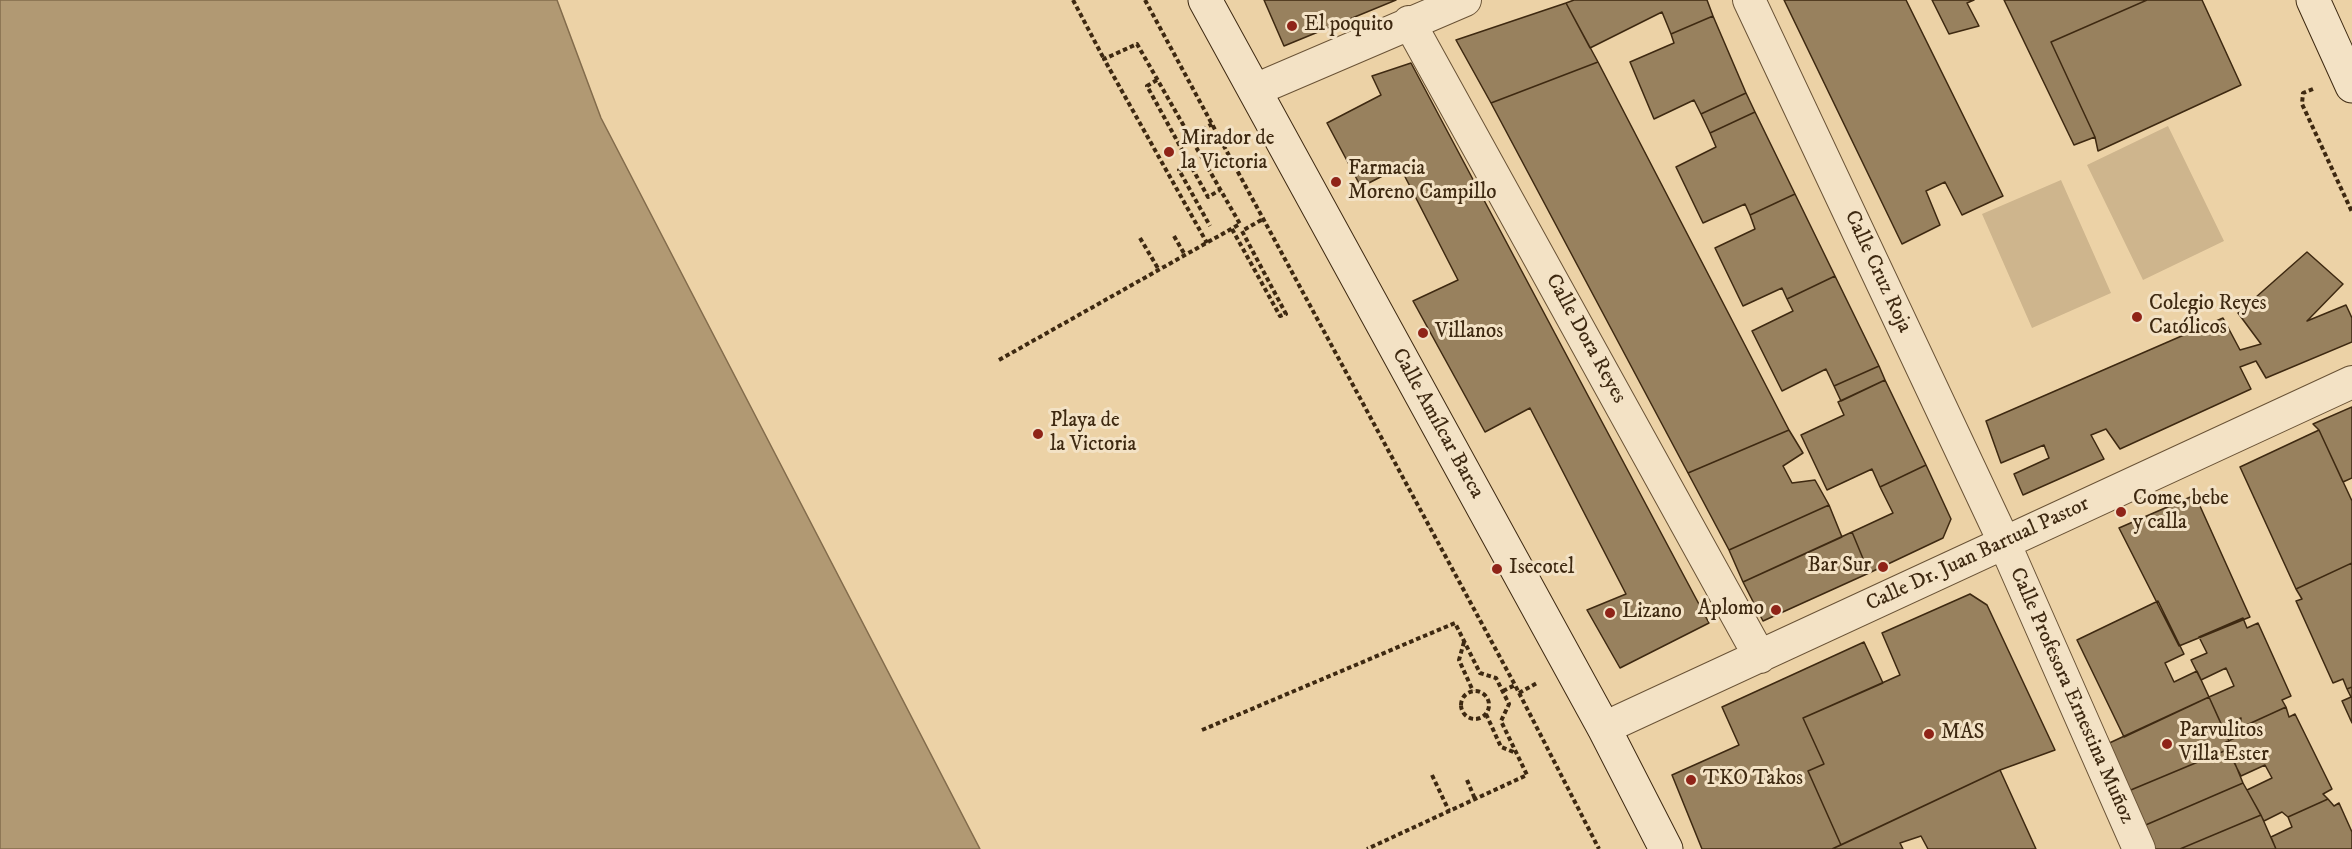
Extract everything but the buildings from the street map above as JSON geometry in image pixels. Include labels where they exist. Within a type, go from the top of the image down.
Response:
[{"type":"street","name":"Calle Amílcar Barca","points":[[1205,0],[1604,728],[1666,849]]},
{"type":"street","points":[[1255,90],[1409,22],[1465,0]]},
{"type":"street","name":"Calle Cruz Roja","points":[[1749,0],[2004,543]]},
{"type":"street","points":[[2313,0],[2349,80]]},
{"type":"street","name":"Calle Dora Reyes","points":[[1409,22],[1760,657]]},
{"type":"street","name":"Calle Dr. Juan Bartual Pastor","points":[[1604,728],[2352,382]]},
{"type":"street","name":"Calle Profesora Ernestina Muñoz","points":[[2004,543],[2139,849]]},
{"type":"path","points":[[1073,0],[1207,243]]},
{"type":"path","points":[[1145,0],[1515,685],[1599,849]]},
{"type":"path","points":[[999,360],[1240,224],[1137,44],[1104,59]]},
{"type":"path","points":[[1157,80],[1147,86],[1208,197],[1220,190]]},
{"type":"path","points":[[2349,80],[2303,93],[2302,104],[2352,212]]},
{"type":"path","points":[[1190,137],[1212,124]]},
{"type":"path","points":[[1190,164],[1179,170],[1210,226]]},
{"type":"path","points":[[1232,229],[1280,316],[1286,314],[1242,231],[1263,219]]},
{"type":"path","points":[[1174,236],[1185,255]]},
{"type":"path","points":[[1140,238],[1159,270]]},
{"type":"path","points":[[1202,730],[1455,622],[1480,673],[1496,678],[1503,691],[1509,704],[1501,721],[1527,775],[1366,849]]},
{"type":"path","points":[[1464,642],[1459,660],[1473,691]]},
{"type":"path","points":[[1503,691],[1515,685]]},
{"type":"path","points":[[1473,691],[1463,699],[1463,712],[1474,718],[1486,714]]},
{"type":"path","points":[[1473,691],[1482,693],[1489,700],[1486,714],[1501,747],[1516,753]]},
{"type":"path","points":[[1432,775],[1449,811]]},
{"type":"path","points":[[1467,780],[1475,799]]},
{"type":"shaded area","points":[[0,0],[557,0],[601,118],[980,849],[0,849]]},
{"type":"shaded area","points":[[2168,126],[2224,241],[2143,280],[2087,165]]},
{"type":"shaded area","points":[[2061,180],[2111,293],[2032,328],[1982,214]]},
{"type":"place","name":"El poquito","points":[[1292,26]]},
{"type":"place","name":"Mirador de la Victoria","points":[[1169,152]]},
{"type":"place","name":"Farmacia Moreno Campillo","points":[[1336,182]]},
{"type":"place","name":"Colegio Reyes Católicos","points":[[2137,317]]},
{"type":"place","name":"Villanos","points":[[1423,333]]},
{"type":"place","name":"Playa de la Victoria","points":[[1038,434]]},
{"type":"place","name":"Come, bebe y calla","points":[[2121,512]]},
{"type":"place","name":"Bar Sur","points":[[1883,567]]},
{"type":"place","name":"Isecotel","points":[[1497,569]]},
{"type":"place","name":"Aplomo","points":[[1776,610]]},
{"type":"place","name":"Lizano","points":[[1610,613]]},
{"type":"place","name":"MAS","points":[[1929,734]]},
{"type":"place","name":"Parvulitos Villa Ester","points":[[2167,744]]},
{"type":"place","name":"TKO Takos","points":[[1691,780]]}]
